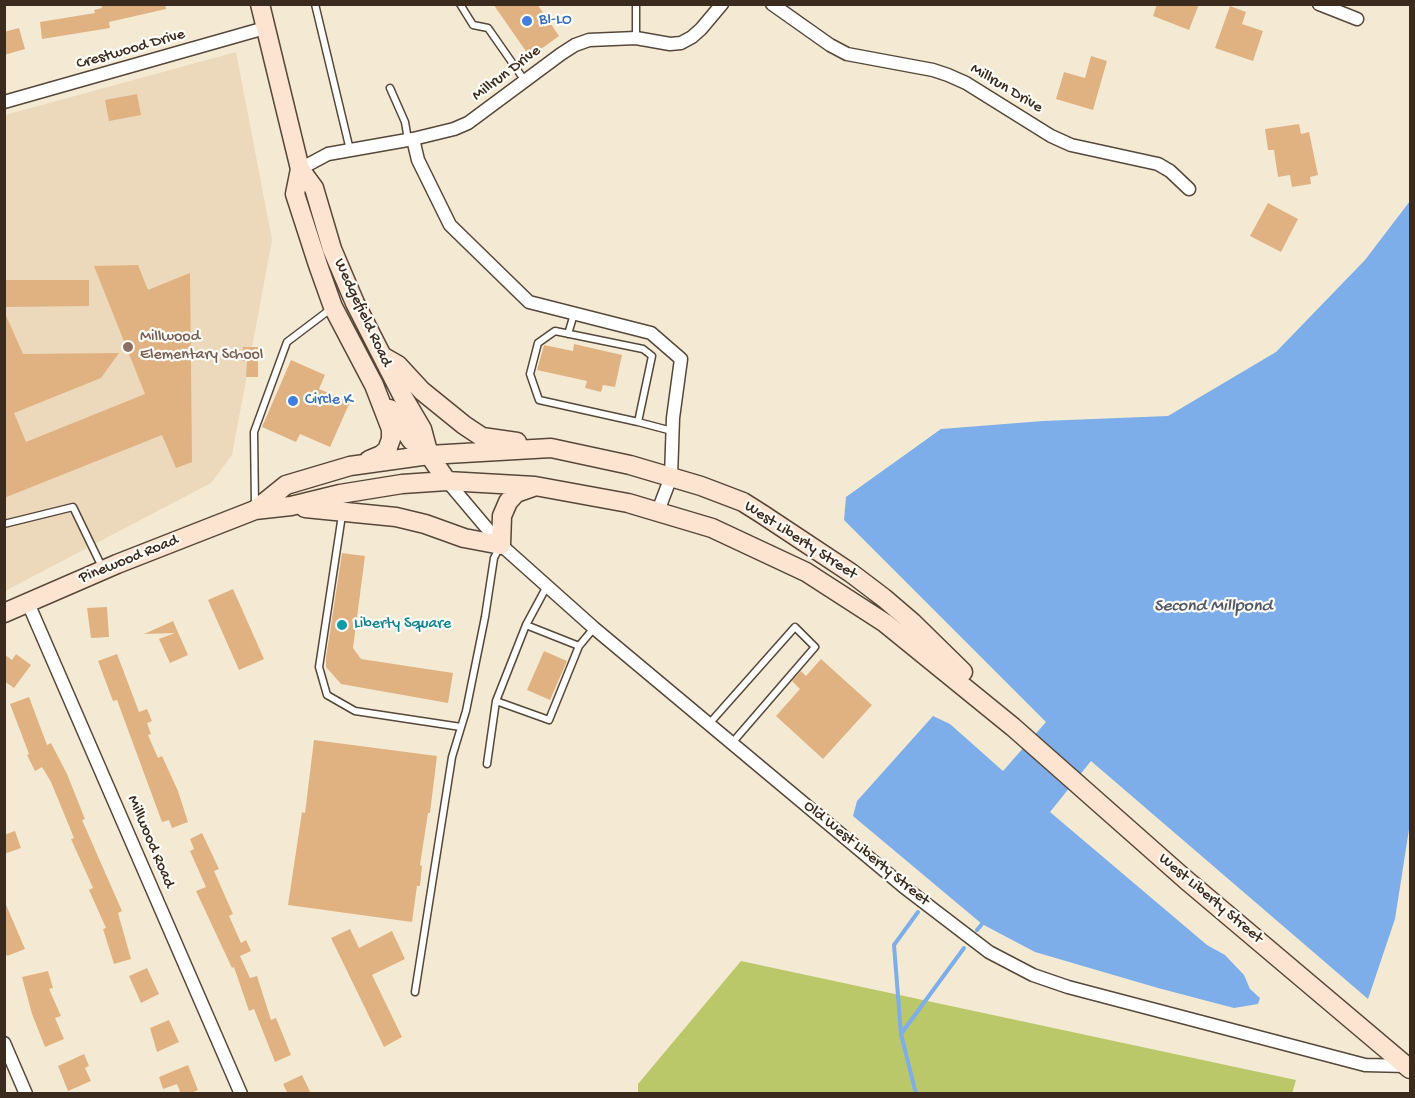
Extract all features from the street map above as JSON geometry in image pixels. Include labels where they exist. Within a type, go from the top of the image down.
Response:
[{"type":"main road","name":"Wedgefield Road","points":[[260,4],[300,169],[314,188],[332,249],[380,354],[402,396],[423,429],[429,454]]},
{"type":"main road","name":"Wedgefield Road","points":[[300,169],[295,194],[318,266],[333,307],[374,385]]},
{"type":"main road","points":[[380,354],[398,365],[447,413],[482,436],[551,448]]},
{"type":"main road","points":[[374,385],[411,440],[429,454]]},
{"type":"main road","points":[[350,466],[381,455],[387,450],[391,439],[391,429],[374,385]]},
{"type":"main road","name":"West Liberty Street","points":[[429,454],[551,448],[630,465],[701,486],[743,502],[851,573],[920,630],[954,662],[1013,727]]},
{"type":"main road","name":"Pinewood Road","points":[[255,510],[286,485],[350,466],[429,454]]},
{"type":"main road","name":"Old West Liberty Street","points":[[429,454],[447,481]]},
{"type":"main road","name":"Pinewood Road","points":[[4,613],[104,570],[255,510],[291,506],[340,494],[402,484],[447,481]]},
{"type":"main road","name":"West Liberty Street","points":[[447,481],[535,486],[628,503],[658,511],[733,537],[827,584],[885,623],[1013,727],[1185,879],[1410,1066]]},
{"type":"main road","points":[[291,506],[396,518],[426,524],[464,538],[501,545],[502,516],[508,502],[516,494],[535,486]]},
{"type":"street","name":"Millrun Drive","points":[[300,169],[328,154],[410,139],[454,129],[468,123],[575,45],[589,40],[636,38],[670,44],[681,43],[701,29],[722,4]]},
{"type":"street","name":"Millrun Drive","points":[[772,4],[830,45],[847,54],[933,70],[948,75],[966,83],[1051,136],[1071,145],[1158,164],[1170,171],[1189,189]]},
{"type":"street","points":[[1319,4],[1357,19]]},
{"type":"street","name":"Crestwood Drive","points":[[4,102],[265,28]]},
{"type":"street","points":[[410,139],[450,225],[529,302],[651,333],[681,359],[672,431],[671,477],[658,511]]},
{"type":"street","name":"Old West Liberty Street","points":[[447,481],[501,545],[594,628],[904,887],[978,945],[1007,963],[1068,987],[1365,1065],[1410,1066]]},
{"type":"street","name":"Millwood Road","points":[[28,603],[241,1094]]},
{"type":"street","points":[[4,1043],[26,1094]]},
{"type":"lane","points":[[315,4],[350,150]]},
{"type":"lane","points":[[460,4],[473,25],[488,28],[525,81]]},
{"type":"lane","points":[[636,4],[636,38]]},
{"type":"lane","points":[[390,88],[410,139]]},
{"type":"lane","points":[[255,510],[254,432],[287,342],[333,307]]},
{"type":"lane","points":[[568,334],[574,313]]},
{"type":"lane","points":[[632,347],[638,329]]},
{"type":"lane","points":[[638,422],[652,356],[643,349],[555,331],[538,343],[530,374],[539,400],[672,431]]},
{"type":"lane","points":[[4,524],[73,507],[104,570]]},
{"type":"lane","points":[[342,512],[319,668],[327,695],[355,711],[461,727]]},
{"type":"lane","points":[[415,992],[452,757],[461,727],[485,617],[494,558],[501,545]]},
{"type":"lane","points":[[487,764],[496,701],[526,625],[547,586]]},
{"type":"lane","points":[[526,625],[579,646]]},
{"type":"lane","points":[[708,725],[795,627],[815,647],[731,744]]},
{"type":"lane","points":[[496,701],[549,720],[579,646],[594,628]]},
{"type":"shaded area","name":"Millwood Elementary School","points":[[236,52],[272,240],[232,455],[211,483],[5,591],[5,115]]},
{"type":"green space","points":[[741,961],[1296,1080],[1292,1094],[638,1093],[638,1084]]},
{"type":"water","name":"Second Millpond","points":[[1410,201],[1410,823],[1395,919],[1368,999],[1091,761],[1050,812],[1207,945],[1225,955],[1244,975],[1250,989],[1260,998],[1258,1004],[1234,1008],[1158,988],[1035,952],[982,924],[853,816],[857,801],[933,716],[950,724],[1003,771],[1046,722],[844,520],[846,497],[941,429],[1043,421],[1168,416],[1276,352],[1365,260]]},
{"type":"building","points":[[101,4],[165,4],[166,9],[109,22],[110,28],[42,39],[40,22],[95,13],[94,10],[102,8]]},
{"type":"building","name":"BI-LO","points":[[493,4],[537,4],[559,36],[530,57]]},
{"type":"building","points":[[1157,4],[1199,4],[1189,30],[1153,16]]},
{"type":"building","points":[[1230,6],[1246,12],[1242,24],[1263,31],[1253,61],[1215,48]]},
{"type":"building","points":[[19,28],[25,49],[4,55],[4,32]]},
{"type":"building","points":[[1091,56],[1107,61],[1093,110],[1056,99],[1064,72],[1085,78]]},
{"type":"building","points":[[137,94],[141,115],[109,121],[105,100]]},
{"type":"building","points":[[1299,124],[1301,134],[1309,132],[1318,175],[1310,177],[1311,184],[1292,187],[1290,175],[1278,177],[1274,150],[1268,150],[1265,129]]},
{"type":"building","points":[[1268,203],[1298,219],[1281,252],[1250,236]]},
{"type":"building","points":[[138,265],[148,290],[190,273],[192,462],[176,468],[162,435],[4,498],[4,311],[23,354],[119,353],[101,378],[14,413],[26,442],[145,394],[94,266]]},
{"type":"building","points":[[4,280],[89,280],[89,306],[4,307]]},
{"type":"building","points":[[574,344],[622,355],[615,387],[603,385],[601,392],[585,388],[587,381],[537,370],[544,345],[573,351]]},
{"type":"building","points":[[243,347],[258,347],[258,377],[246,377],[247,361],[242,361]]},
{"type":"building","name":"Circle K","points":[[291,360],[325,375],[319,389],[350,402],[330,447],[300,434],[296,442],[262,427]]},
{"type":"building","name":"Liberty Square","points":[[342,553],[365,556],[353,648],[361,659],[453,673],[448,703],[341,684],[326,667]]},
{"type":"building","points":[[233,589],[264,659],[239,670],[208,600]]},
{"type":"building","points":[[107,607],[109,637],[91,638],[87,608]]},
{"type":"building","points":[[173,621],[188,655],[170,663],[159,639],[175,633],[144,634]]},
{"type":"building","points":[[544,651],[567,661],[550,700],[527,690]]},
{"type":"building","points":[[4,654],[12,660],[16,654],[31,665],[14,688],[4,681]]},
{"type":"building","points":[[117,654],[139,712],[147,709],[152,721],[147,723],[151,734],[148,735],[158,758],[162,756],[178,791],[188,822],[172,828],[169,820],[162,822],[117,700],[113,701],[98,661]]},
{"type":"building","points":[[821,659],[872,705],[823,759],[776,716],[800,689],[792,681],[801,671],[806,676]]},
{"type":"building","points":[[29,697],[47,745],[51,743],[67,774],[85,819],[82,820],[122,911],[118,913],[131,959],[114,964],[103,929],[106,928],[89,890],[93,888],[71,839],[74,838],[51,782],[42,767],[35,771],[27,755],[29,754],[10,704]]},
{"type":"building","points":[[314,740],[437,756],[430,813],[428,813],[420,865],[422,866],[420,886],[417,886],[412,922],[288,905],[302,812],[305,813]]},
{"type":"building","points":[[15,831],[21,848],[4,854],[4,835]]},
{"type":"building","points":[[202,833],[219,869],[214,871],[233,914],[229,916],[241,943],[246,940],[251,951],[240,956],[250,978],[257,976],[271,1020],[276,1018],[291,1055],[275,1062],[254,1009],[249,1011],[234,967],[232,968],[196,891],[206,887],[190,851],[194,849],[190,839]]},
{"type":"building","points":[[4,900],[25,949],[7,956],[4,951]]},
{"type":"building","points":[[350,929],[359,948],[392,931],[405,959],[372,975],[402,1037],[384,1047],[331,938]]},
{"type":"building","points":[[147,968],[159,994],[141,1003],[129,976]]},
{"type":"building","points":[[48,971],[53,988],[49,989],[61,1016],[55,1018],[64,1039],[45,1047],[32,1014],[22,977]]},
{"type":"building","points":[[169,1020],[179,1042],[157,1052],[150,1028]]},
{"type":"building","points":[[84,1054],[89,1066],[85,1068],[91,1081],[68,1091],[58,1066]]},
{"type":"building","points":[[188,1065],[198,1090],[189,1094],[181,1094],[177,1084],[163,1089],[159,1077]]},
{"type":"building","points":[[302,1075],[311,1094],[288,1094],[283,1084]]},
{"type":"waterway","points":[[916,1094],[901,1034],[894,945],[918,912]]},
{"type":"waterway","points":[[977,930],[982,924]]},
{"type":"waterway","points":[[901,1034],[964,948]]},
{"type":"place","name":"BI-LO","points":[[527,21]]},
{"type":"place","name":"Millwood Elementary School","points":[[128,347]]},
{"type":"place","name":"Circle K","points":[[293,401]]},
{"type":"place","name":"Liberty Square","points":[[342,625]]}]
